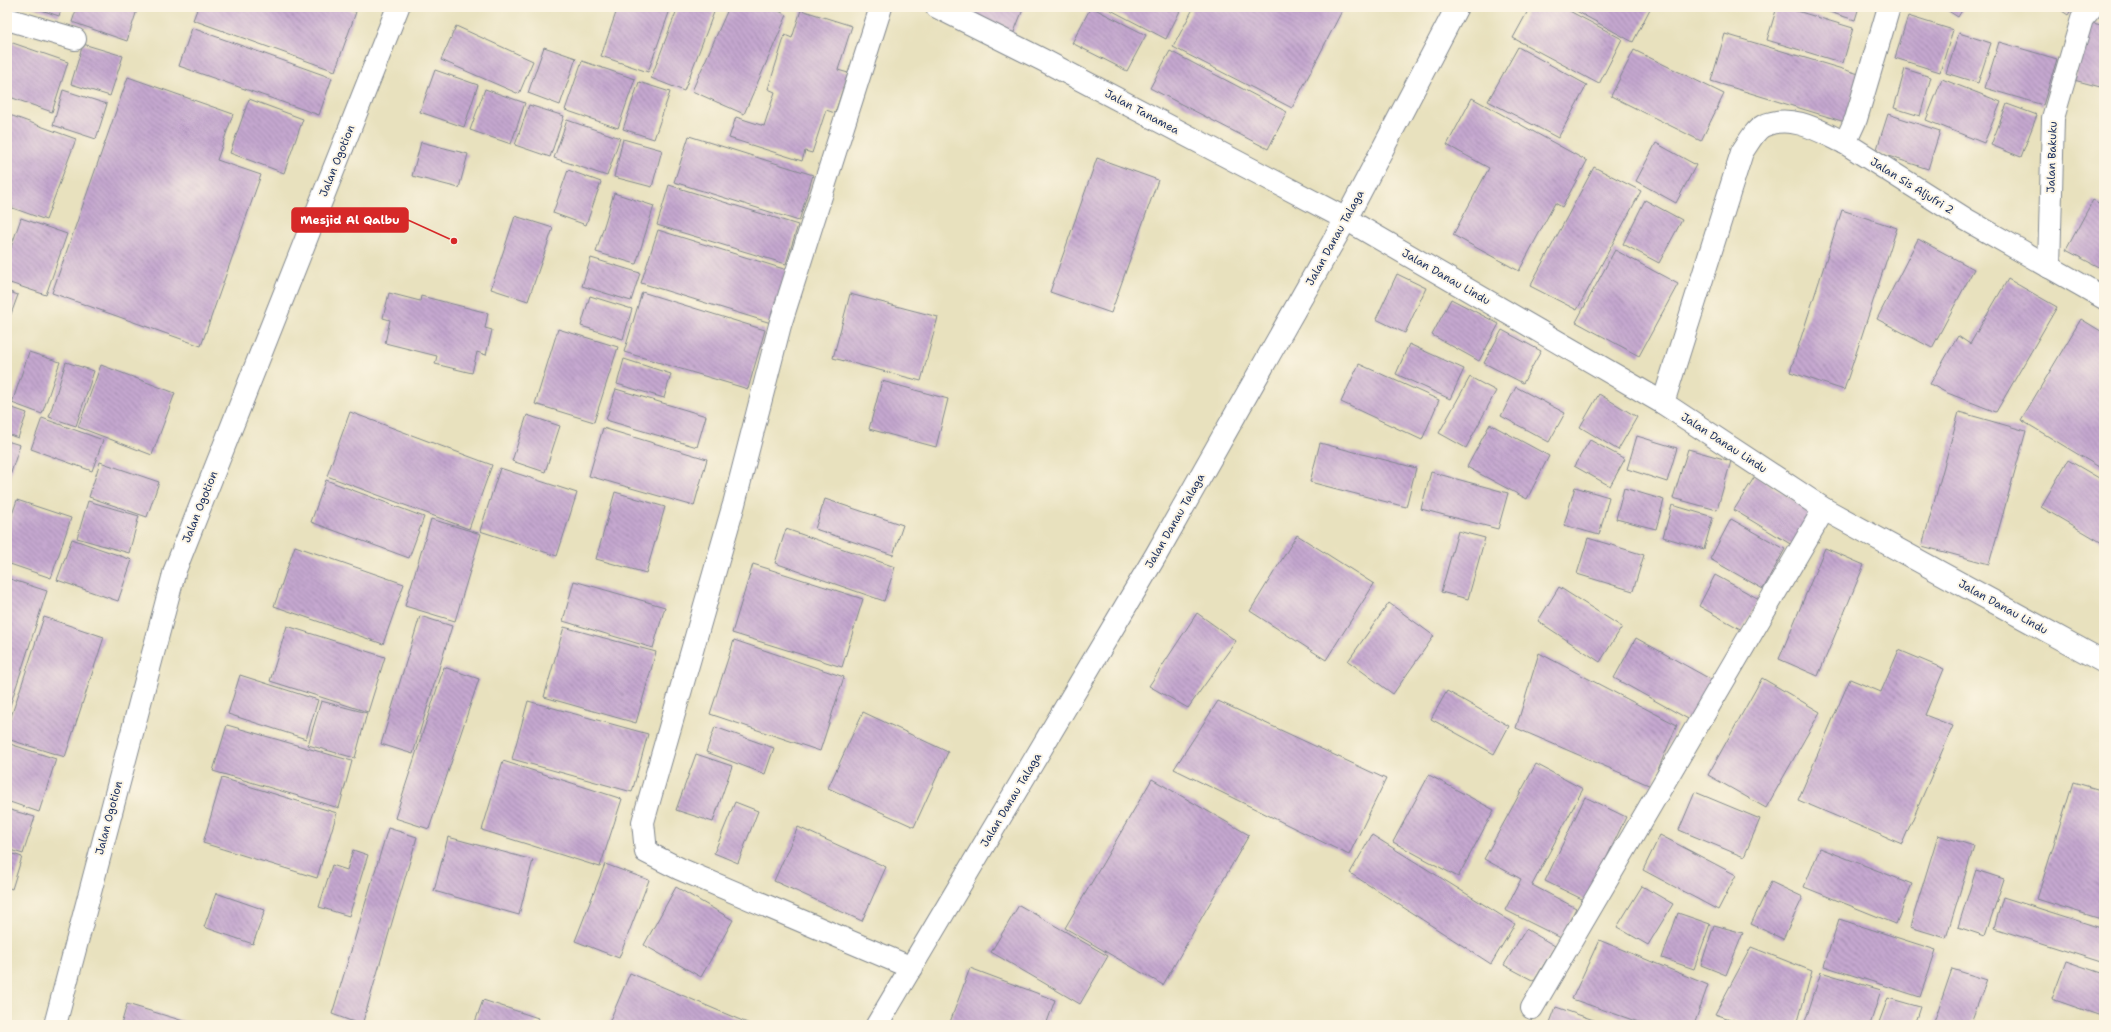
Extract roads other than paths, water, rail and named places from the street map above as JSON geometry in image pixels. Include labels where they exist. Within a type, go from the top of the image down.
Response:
[{"type":"street","name":"Jalan Ogotion","points":[[55,1025],[175,570],[398,7]]},
{"type":"street","points":[[881,7],[780,325],[734,504],[643,822],[646,852],[680,870],[912,968]]},
{"type":"street","name":"Jalan Tanamea","points":[[937,7],[1043,60],[1346,219]]},
{"type":"street","name":"Jalan Danau Talaga","points":[[877,1025],[1156,555],[1346,219],[1457,7]]},
{"type":"street","points":[[1845,143],[1856,119],[1889,7]]},
{"type":"street","name":"Jalan Bakuku","points":[[2049,267],[2054,118],[2082,19],[2092,7]]},
{"type":"street","points":[[7,19],[75,39]]},
{"type":"street","name":"Jalan Sis Aljufri 2","points":[[1663,403],[1742,152],[1762,127],[1784,120],[1810,126],[1845,143],[1967,220],[2104,298]]},
{"type":"street","name":"Jalan Danau Lindu","points":[[1346,219],[1663,403],[1824,509],[2104,662]]},
{"type":"street","points":[[1532,1008],[1824,509]]},
{"type":"place","name":"Mesjid Al Qalbu","points":[[454,241]]}]
